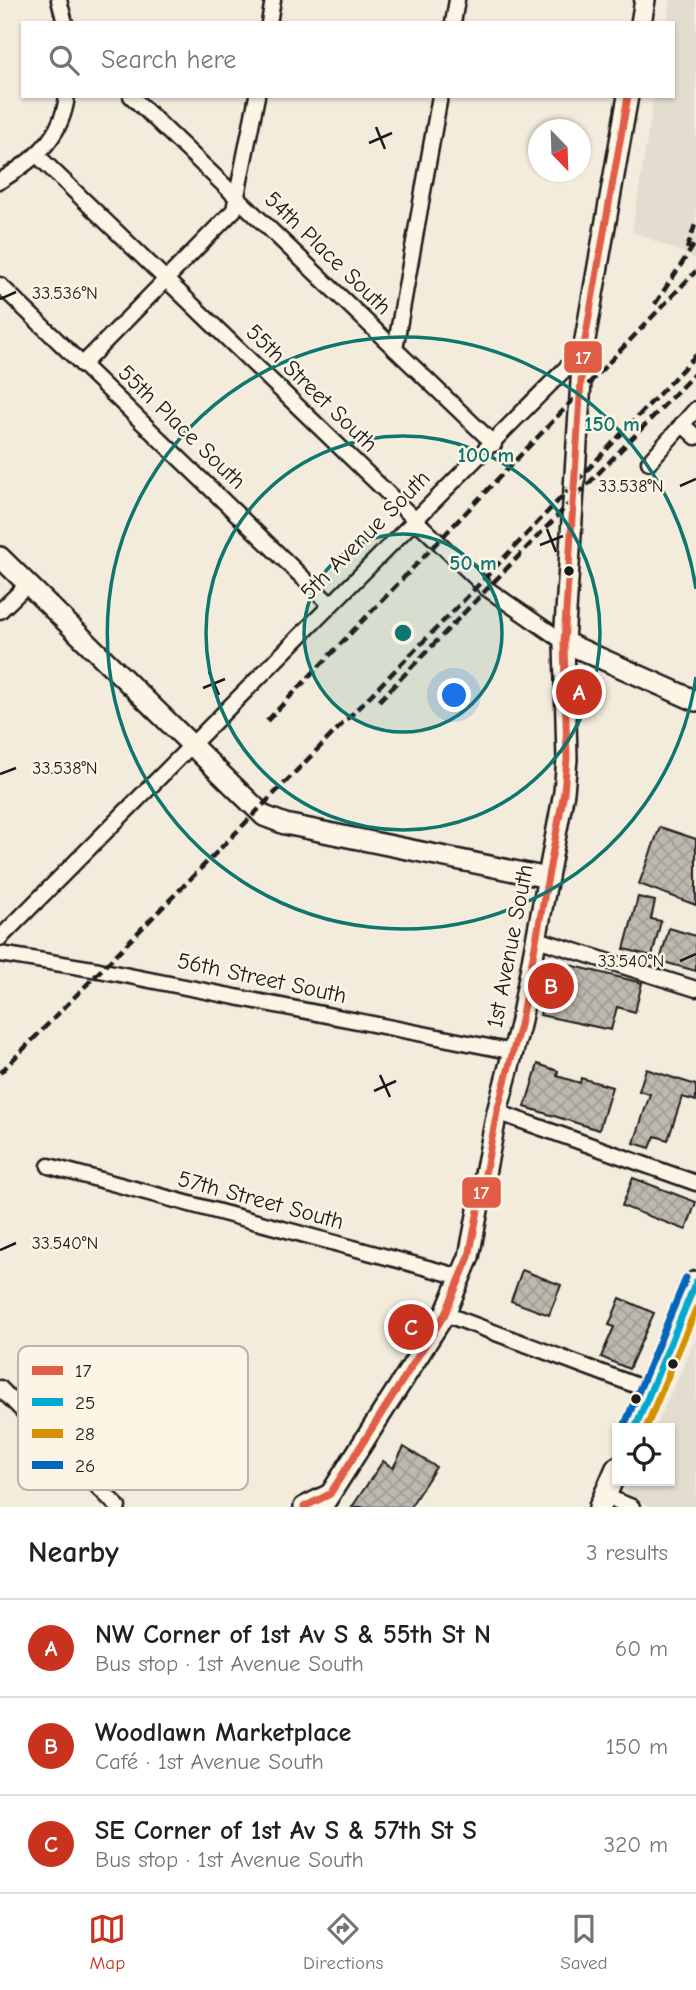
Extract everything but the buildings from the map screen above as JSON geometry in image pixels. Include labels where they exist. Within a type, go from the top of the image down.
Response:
[{"type":"main road","points":[[637,1423],[696,1282]]},
{"type":"main road","points":[[602,1502],[612,1479]]},
{"type":"street","points":[[59,0],[64,21]]},
{"type":"street","points":[[270,21],[274,0]]},
{"type":"street","points":[[453,21],[457,0]]},
{"type":"street","points":[[641,21],[645,0]]},
{"type":"street","points":[[0,181],[38,156],[54,137],[66,98]]},
{"type":"street","name":"54th Place South","points":[[133,98],[494,444]]},
{"type":"street","points":[[82,365],[234,210],[239,199],[257,98]]},
{"type":"street","points":[[395,349],[440,98]]},
{"type":"street","points":[[583,351],[628,98]]},
{"type":"street","name":"55th Street South","points":[[38,156],[486,587],[564,642]]},
{"type":"street","name":"55th Place South","points":[[0,285],[330,604]]},
{"type":"street","name":"5th Avenue South","points":[[0,938],[415,519],[494,444],[583,351]]},
{"type":"street","name":"1st Avenue South","points":[[326,1500],[445,1314],[469,1257],[497,1112],[514,1052],[537,939],[567,759],[564,642],[583,351]]},
{"type":"street","points":[[649,463],[696,409]]},
{"type":"street","points":[[682,424],[696,437]]},
{"type":"street","points":[[0,557],[264,816],[274,821],[548,878]]},
{"type":"street","points":[[0,611],[27,584]]},
{"type":"street","points":[[564,642],[695,699]]},
{"type":"street","points":[[537,939],[696,989]]},
{"type":"street","name":"56th Street South","points":[[0,954],[110,972],[514,1052]]},
{"type":"street","points":[[497,1112],[696,1183]]},
{"type":"street","name":"57th Street South","points":[[49,1166],[461,1277]]},
{"type":"street","points":[[445,1314],[651,1391]]},
{"type":"street","points":[[0,1388],[18,1406]]},
{"type":"street","points":[[101,1490],[118,1507]]},
{"type":"street","points":[[304,1507],[326,1500]]},
{"type":"street","points":[[602,1502],[632,1507]]},
{"type":"shaded area","points":[[670,0],[696,0],[696,259],[632,231],[654,98],[675,98],[675,21],[667,21]]},
{"type":"shaded area","points":[[696,1338],[696,1507],[652,1507],[624,1496],[629,1486],[675,1486],[675,1423],[657,1423]]},
{"type":"railway","points":[[687,249],[696,222]]},
{"type":"railway","points":[[655,304],[696,242]]},
{"type":"railway","points":[[267,721],[696,271]]},
{"type":"railway","points":[[0,1073],[467,597],[696,355]]},
{"type":"railway","points":[[379,701],[696,372]]},
{"type":"transit line","name":"17","points":[[304,1507],[330,1494],[445,1314],[469,1257],[497,1112],[520,1025],[564,792],[567,759],[564,642],[583,351],[628,98]]},
{"type":"transit line","name":"26","points":[[625,1423],[686,1278]]},
{"type":"transit line","name":"25","points":[[637,1423],[696,1282]]},
{"type":"transit line","name":"28","points":[[648,1423],[696,1309]]},
{"type":"place","name":"NW Corner of 1st Av S & 55th St N","points":[[579,692]]},
{"type":"place","name":"Woodlawn Marketplace","points":[[551,986]]},
{"type":"place","name":"SE Corner of 1st Av S & 57th St S","points":[[411,1327]]}]
